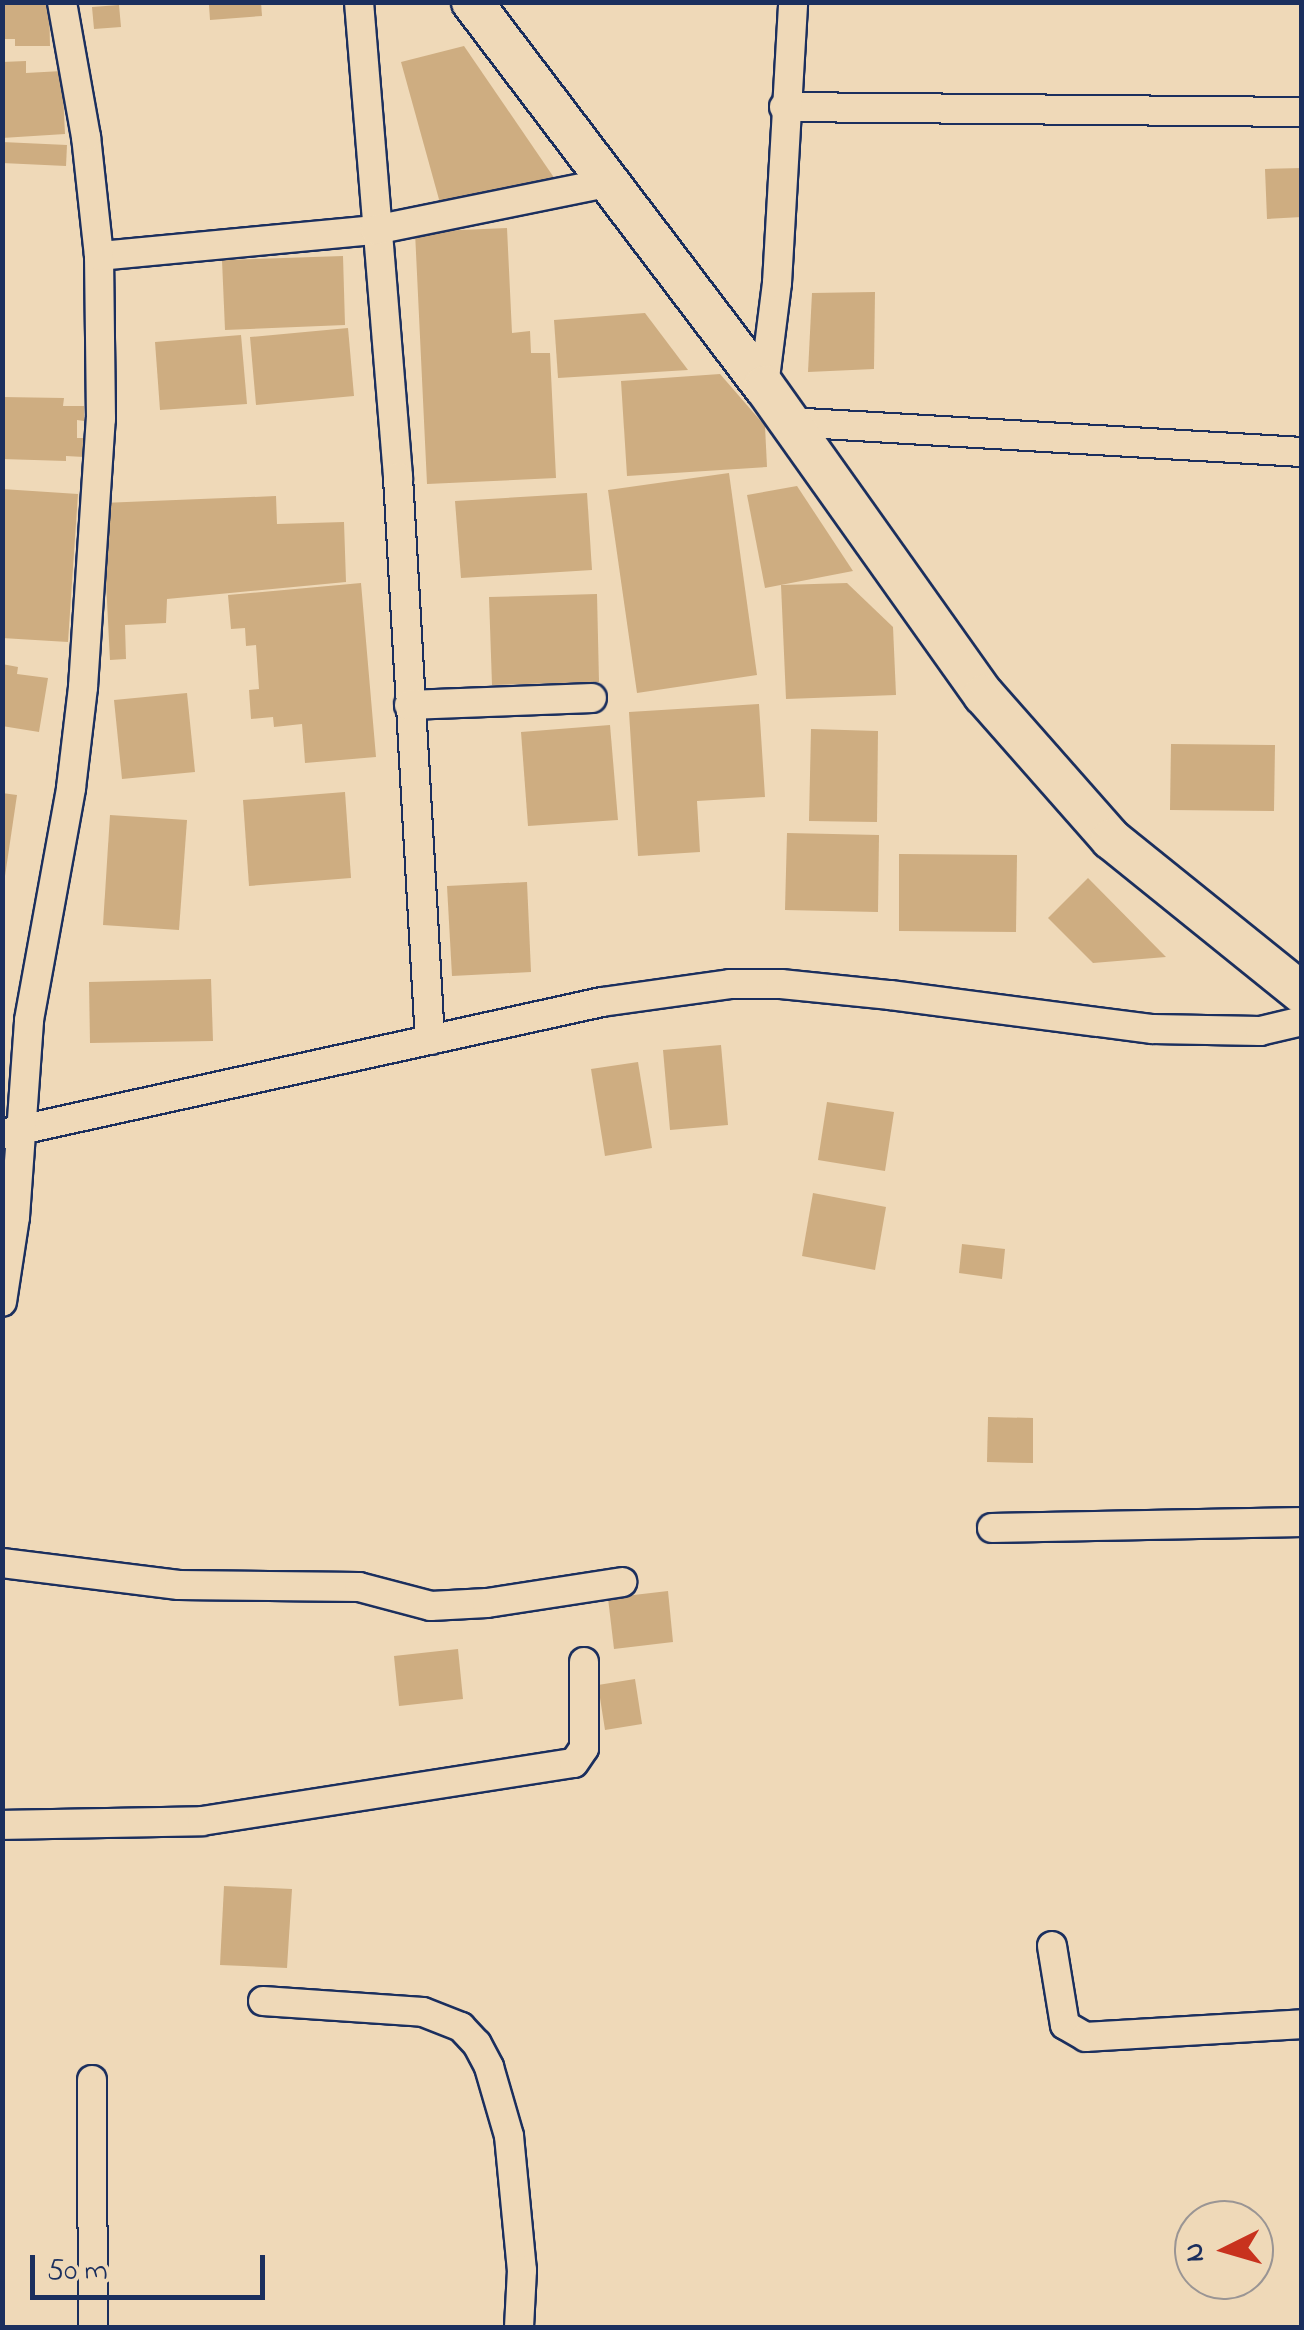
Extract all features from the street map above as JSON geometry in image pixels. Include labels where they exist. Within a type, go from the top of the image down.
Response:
[{"type":"street","points":[[2,1302],[14,1217],[11,1133],[71,788],[83,687],[102,418],[99,256],[86,136],[62,2]]},
{"type":"street","points":[[359,2],[398,476],[430,1040]]},
{"type":"street","points":[[472,2],[764,386],[984,696],[1079,807],[1143,867],[1302,993]]},
{"type":"street","points":[[764,386],[777,284],[784,107],[793,2]]},
{"type":"street","points":[[784,107],[1302,112]]},
{"type":"street","points":[[99,256],[375,230],[607,183]]},
{"type":"street","points":[[788,422],[1302,452]]},
{"type":"street","points":[[409,705],[592,698]]},
{"type":"street","points":[[11,1133],[602,1002],[730,984],[872,993],[1153,1029],[1260,1031],[1302,1022]]},
{"type":"street","points":[[992,1528],[1302,1522]]},
{"type":"street","points":[[2,1563],[179,1585],[359,1587],[431,1606],[487,1603],[622,1582]]},
{"type":"street","points":[[2,1825],[202,1821],[574,1763],[584,1748],[584,1662]]},
{"type":"street","points":[[1052,1946],[1065,2026],[1086,2037],[1302,2024]]},
{"type":"street","points":[[263,2001],[422,2012],[461,2027],[477,2044],[489,2068],[510,2136],[522,2270],[519,2328]]},
{"type":"street","points":[[92,2080],[93,2328]]},
{"type":"building","points":[[2,2],[49,2],[50,46],[15,46],[15,39],[2,39]]},
{"type":"building","points":[[261,2],[262,16],[210,20],[209,5]]},
{"type":"building","points":[[119,5],[121,27],[94,29],[92,7]]},
{"type":"building","points":[[464,46],[557,182],[440,203],[401,62]]},
{"type":"building","points":[[26,61],[26,73],[62,71],[65,134],[2,138],[2,62]]},
{"type":"building","points":[[2,142],[67,145],[66,166],[2,163]]},
{"type":"building","points":[[1302,168],[1302,217],[1267,219],[1265,169]]},
{"type":"building","points":[[507,228],[512,333],[530,331],[531,353],[550,353],[556,478],[427,484],[415,232]]},
{"type":"building","points":[[343,256],[345,325],[225,330],[222,260]]},
{"type":"building","points":[[875,292],[874,369],[808,372],[812,293]]},
{"type":"building","points":[[645,313],[688,370],[558,378],[554,320]]},
{"type":"building","points":[[348,328],[354,396],[256,405],[250,337]]},
{"type":"building","points":[[241,335],[247,404],[160,410],[155,342]]},
{"type":"building","points":[[720,374],[765,426],[767,467],[627,476],[621,381]]},
{"type":"building","points":[[2,397],[64,398],[63,406],[84,406],[84,421],[77,420],[77,438],[84,438],[84,457],[66,456],[66,461],[2,459]]},
{"type":"building","points":[[729,473],[757,675],[637,693],[608,490]]},
{"type":"building","points":[[797,486],[853,571],[765,588],[747,495]]},
{"type":"building","points":[[2,489],[78,494],[68,642],[2,638]]},
{"type":"building","points":[[587,493],[592,570],[461,578],[455,501]]},
{"type":"building","points":[[276,496],[277,524],[344,522],[346,582],[167,599],[166,623],[125,625],[126,659],[110,660],[102,503]]},
{"type":"building","points":[[361,583],[376,757],[305,763],[302,724],[274,727],[273,717],[251,719],[249,690],[259,689],[256,645],[246,646],[245,628],[231,629],[228,595]]},
{"type":"building","points":[[847,583],[893,627],[896,695],[786,699],[781,585]]},
{"type":"building","points":[[597,594],[599,682],[492,685],[489,597]]},
{"type":"building","points":[[2,664],[18,667],[17,674],[48,678],[39,732],[2,726]]},
{"type":"building","points":[[187,693],[195,772],[122,779],[114,700]]},
{"type":"building","points":[[759,704],[765,797],[697,801],[700,852],[638,856],[629,712]]},
{"type":"building","points":[[610,725],[618,820],[528,826],[521,732]]},
{"type":"building","points":[[811,729],[878,731],[877,822],[809,821]]},
{"type":"building","points":[[1171,744],[1275,745],[1274,811],[1170,810]]},
{"type":"building","points":[[345,792],[351,878],[249,886],[243,800]]},
{"type":"building","points":[[2,793],[17,795],[5,876],[2,876]]},
{"type":"building","points":[[110,815],[187,820],[179,930],[103,925]]},
{"type":"building","points":[[787,833],[879,835],[878,912],[785,910]]},
{"type":"building","points":[[899,854],[1017,855],[1016,932],[899,931]]},
{"type":"building","points":[[1088,878],[1166,957],[1093,963],[1048,918]]},
{"type":"building","points":[[527,882],[531,972],[452,976],[447,886]]},
{"type":"building","points":[[211,979],[213,1041],[90,1043],[89,982]]},
{"type":"building","points":[[721,1045],[728,1125],[670,1130],[663,1050]]},
{"type":"building","points":[[638,1062],[652,1148],[605,1156],[591,1069]]},
{"type":"building","points":[[827,1102],[894,1112],[885,1171],[818,1160]]},
{"type":"building","points":[[813,1193],[886,1207],[875,1270],[802,1256]]},
{"type":"building","points":[[962,1244],[1005,1249],[1002,1279],[959,1273]]},
{"type":"building","points":[[988,1417],[1033,1418],[1033,1463],[987,1462]]},
{"type":"building","points":[[668,1591],[673,1642],[614,1649],[608,1598]]},
{"type":"building","points":[[458,1649],[463,1699],[399,1706],[394,1656]]},
{"type":"building","points":[[635,1679],[642,1724],[605,1730],[598,1685]]},
{"type":"building","points":[[224,1886],[292,1889],[287,1968],[220,1965]]}]
